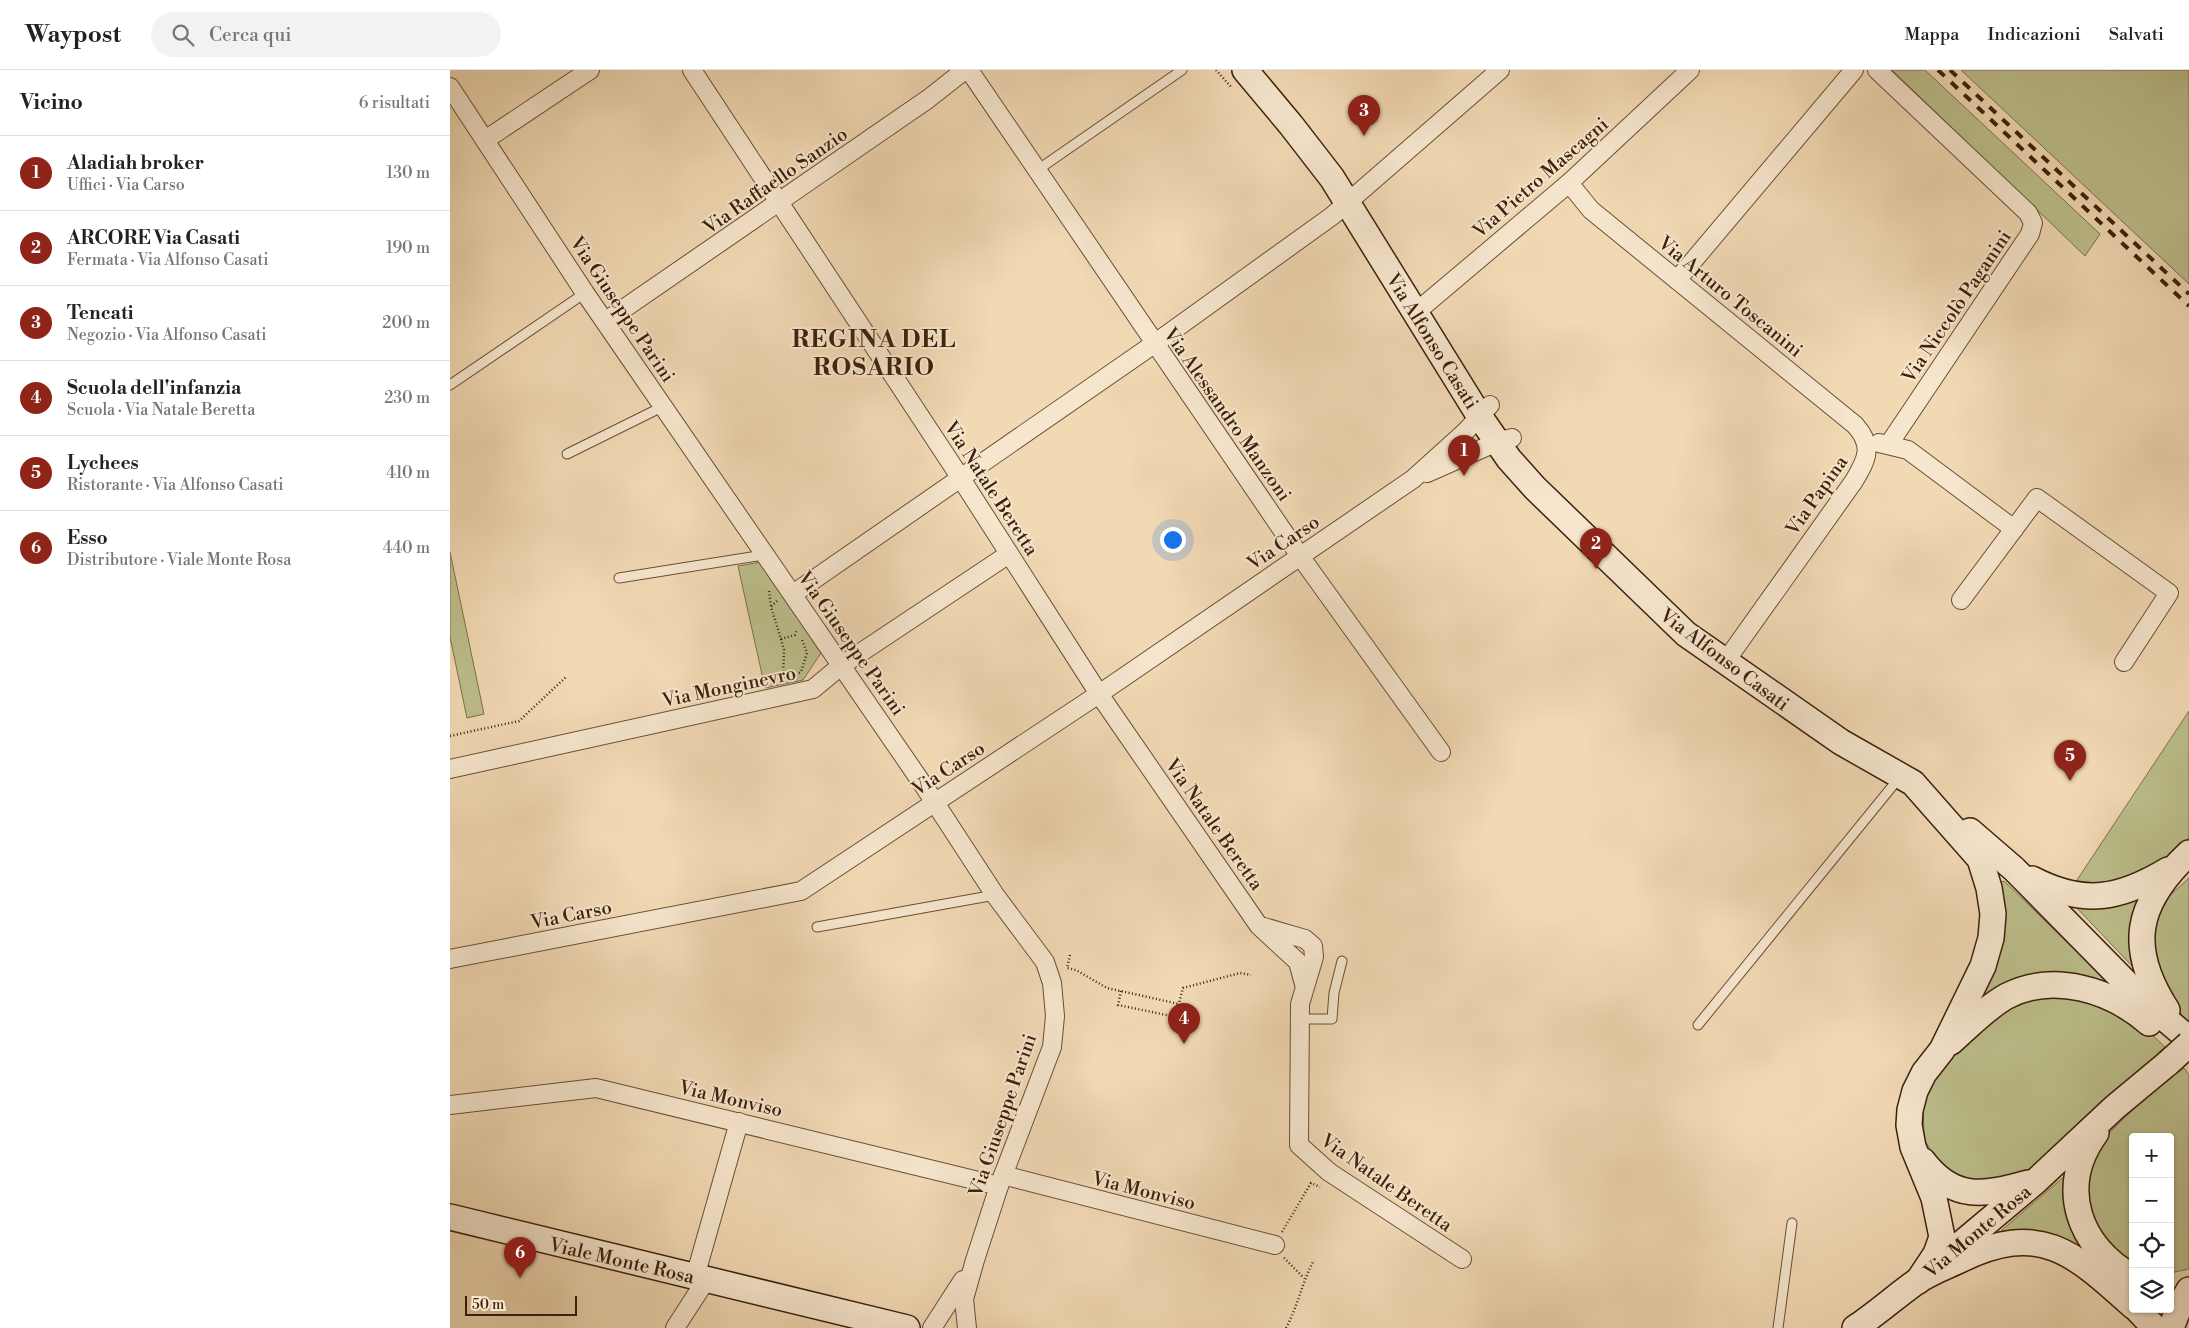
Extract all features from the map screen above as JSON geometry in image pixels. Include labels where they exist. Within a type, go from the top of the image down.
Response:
[{"type":"main road","name":"Via Alfonso Casati","points":[[1245,70],[1353,198],[1535,488],[1686,634],[1729,657],[1848,730],[2014,869],[2144,1001],[2183,1048]]},
{"type":"main road","name":"Via Alfonso Casati","points":[[1266,70],[1344,169],[1353,198]]},
{"type":"main road","points":[[1907,779],[1980,859],[1989,888],[1993,914],[1991,938],[1983,966],[1942,1050]]},
{"type":"main road","points":[[2014,869],[2061,892],[2107,896],[2135,888],[2183,859]]},
{"type":"main road","points":[[2183,859],[2151,901],[2143,923],[2141,944],[2143,963],[2151,984],[2183,1048]]},
{"type":"main road","points":[[1918,1281],[1936,1254],[1942,1236],[1934,1198],[1913,1147],[1908,1125],[1915,1091],[1924,1073],[1942,1050],[2007,996],[2030,988],[2059,985],[2089,989],[2118,1001],[2135,1011],[2183,1048]]},
{"type":"main road","points":[[2129,1275],[2116,1268],[2099,1252],[2086,1234],[2077,1202],[2078,1178],[2085,1152],[2115,1107],[2183,1048]]},
{"type":"main road","name":"Via Monte Rosa","points":[[1918,1281],[2036,1181],[2115,1107]]},
{"type":"main road","points":[[1913,1147],[1931,1171],[1946,1184],[1964,1191],[1990,1193],[2036,1181]]},
{"type":"main road","name":"Viale Monte Rosa","points":[[450,1217],[907,1328]]},
{"type":"main road","points":[[1855,1328],[1918,1281],[1984,1248],[2008,1242],[2030,1241],[2052,1246],[2099,1275],[2129,1302]]},
{"type":"main road","points":[[2174,1282],[2189,1280]]},
{"type":"main road","points":[[2171,1328],[2180,1305],[2189,1290]]},
{"type":"main road","points":[[2140,1313],[2155,1328]]},
{"type":"street","points":[[485,140],[590,70]]},
{"type":"street","name":"Via Natale Beretta","points":[[692,70],[960,477],[1099,694],[1259,926],[1298,962],[1304,984],[1300,1019],[1299,1145],[1329,1172],[1462,1259]]},
{"type":"street","name":"Via Raffaello Sanzio","points":[[606,321],[779,203],[967,70]]},
{"type":"street","name":"Via Alessandro Manzoni","points":[[967,70],[1300,556],[1441,752]]},
{"type":"street","points":[[788,595],[1154,344],[1353,198],[1500,70]]},
{"type":"street","name":"Via Pietro Mascagni","points":[[1421,307],[1568,182],[1690,70]]},
{"type":"street","points":[[1677,280],[1854,70]]},
{"type":"street","name":"Via Niccolò Paganini","points":[[1877,70],[2028,213],[2033,222],[2030,234],[1889,444]]},
{"type":"street","name":"Via Giuseppe Parini","points":[[450,87],[586,293],[764,555],[788,595],[842,665],[935,802],[995,895],[1045,962],[1052,983],[1056,1016],[1052,1048],[1001,1180],[975,1260],[964,1299],[967,1328]]},
{"type":"street","name":"Via Arturo Toscanini","points":[[1568,182],[1591,210],[1855,425],[1866,442]]},
{"type":"street","name":"Via Carso","points":[[450,959],[801,891],[1099,694],[1412,479],[1485,411]]},
{"type":"street","name":"Via Carso","points":[[1412,479],[1505,440]]},
{"type":"street","name":"Via Papina","points":[[1729,657],[1854,481],[1865,463],[1866,442],[1889,444],[1908,450],[2014,529]]},
{"type":"street","points":[[1961,600],[2037,498],[2170,593],[2124,662]]},
{"type":"street","name":"Via Monginevro","points":[[450,768],[812,690],[842,665],[1009,554]]},
{"type":"street","name":"Via Monviso","points":[[450,1105],[596,1088],[1276,1245]]},
{"type":"street","points":[[701,1278],[739,1122]]},
{"type":"street","name":"Via Giuseppe Parini","points":[[932,1328],[975,1260]]},
{"type":"street","name":"Viale Monte Rosa","points":[[676,1328],[701,1278]]},
{"type":"lane","points":[[1036,171],[1182,70]]},
{"type":"lane","points":[[450,385],[586,293]]},
{"type":"lane","points":[[567,454],[664,406]]},
{"type":"lane","points":[[619,578],[764,555]]},
{"type":"lane","points":[[1698,1024],[1907,779]]},
{"type":"lane","points":[[816,926],[995,895]]},
{"type":"lane","points":[[1300,1019],[1332,1019],[1334,993],[1342,961]]},
{"type":"lane","points":[[1778,1328],[1792,1223]]},
{"type":"path","points":[[783,684],[785,678],[784,650],[771,607],[788,595]]},
{"type":"path","points":[[781,639],[795,635],[802,626]]},
{"type":"path","points":[[794,676],[801,672],[807,653],[797,630]]},
{"type":"path","points":[[450,736],[519,721],[566,677]]},
{"type":"path","points":[[1070,955],[1068,968],[1076,970],[1107,988],[1179,1004]]},
{"type":"path","points":[[1174,1022],[1183,988],[1240,973],[1251,975]]},
{"type":"path","points":[[1121,991],[1118,1005],[1176,1017]]},
{"type":"path","points":[[1304,1278],[1289,1266],[1276,1245],[1311,1183],[1326,1190]]},
{"type":"path","points":[[1286,1328],[1294,1313],[1304,1278],[1314,1260]]},
{"type":"green space","points":[[1892,70],[1925,70],[2100,234],[2085,256]]},
{"type":"green space","points":[[1961,70],[2189,70],[2189,284]]},
{"type":"green space","points":[[450,552],[484,714],[467,718],[450,637]]},
{"type":"green space","points":[[761,562],[821,653],[803,680],[765,688],[738,566]]},
{"type":"green space","points":[[2189,711],[2189,838],[2165,861],[2134,882],[2071,889]]},
{"type":"green space","points":[[2189,878],[2189,1025],[2170,999],[2151,956],[2155,923],[2166,899]]},
{"type":"green space","points":[[2004,881],[2110,984],[2078,975],[1983,1001],[1981,998],[2005,913],[2003,895],[1999,883]]},
{"type":"green space","points":[[2144,893],[2135,969],[2075,906]]},
{"type":"green space","points":[[2058,992],[2133,1017],[2165,1047],[2027,1171],[1990,1183],[1967,1181],[1941,1168],[1924,1139],[1923,1103],[1937,1075],[1974,1033],[2014,1002]]},
{"type":"green space","points":[[2184,1068],[2189,1075],[2189,1269],[2174,1272],[2174,1133],[2129,1133],[2129,1264],[2099,1240],[2085,1185],[2100,1145],[2112,1130],[2161,1083]]},
{"type":"green space","points":[[2073,1169],[2099,1262],[2002,1234],[2002,1230]]},
{"type":"railway","points":[[1938,70],[2189,306]]},
{"type":"railway","points":[[1950,70],[2189,294]]},
{"type":"place","name":"Tencati","points":[[1364,136]]},
{"type":"place","name":"Aladiah broker","points":[[1464,476]]},
{"type":"place","name":"ARCORE Via Casati","points":[[1596,569]]},
{"type":"place","name":"Lychees","points":[[2070,781]]},
{"type":"place","name":"Scuola dell'infanzia","points":[[1184,1044]]},
{"type":"place","name":"Esso","points":[[520,1278]]},
{"type":"district","name":"REGINA DEL ROSARIO","points":[[874,353]]}]
